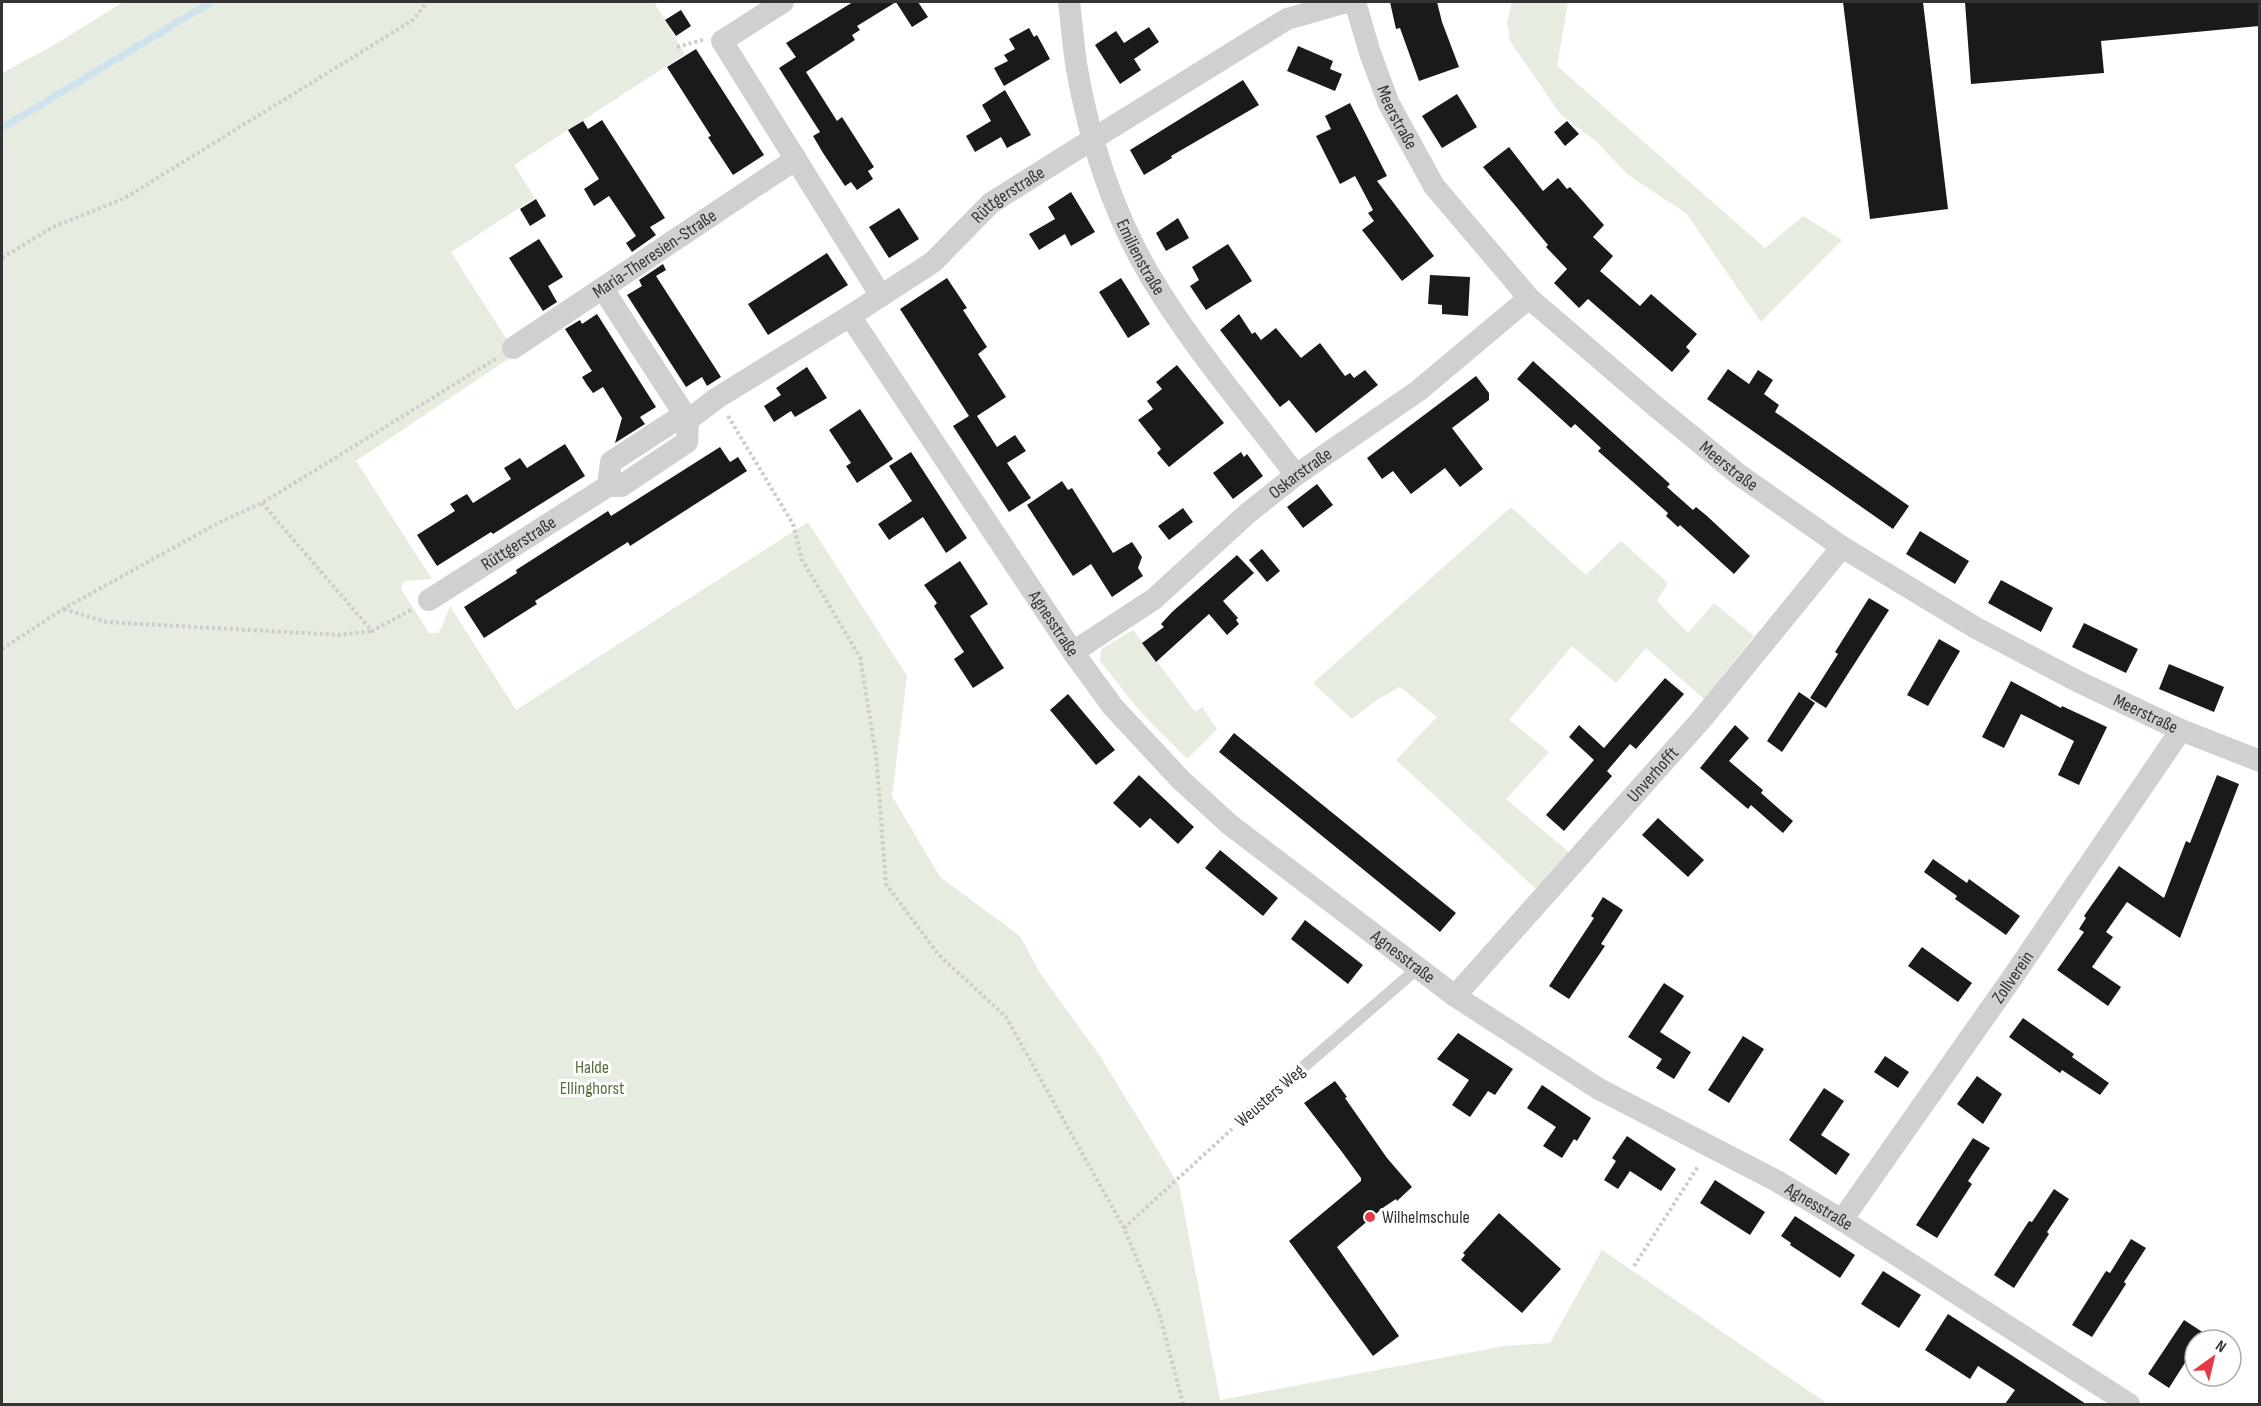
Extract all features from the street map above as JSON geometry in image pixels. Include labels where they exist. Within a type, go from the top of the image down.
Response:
[{"type":"street","points":[[783,2],[722,41],[881,296]]},
{"type":"street","name":"Emilienstraße","points":[[1069,2],[1077,69],[1093,139],[1118,212],[1148,272],[1188,334],[1296,475]]},
{"type":"street","name":"Rüttgerstraße","points":[[429,600],[608,486],[621,486],[687,442],[688,420],[717,398],[933,262],[991,203],[1287,19],[1347,2]]},
{"type":"street","name":"Meerstraße","points":[[1355,2],[1370,53],[1389,104],[1434,186],[1529,298],[1738,474],[1842,547],[1976,628],[2077,681],[2181,730],[2259,761]]},
{"type":"street","name":"Maria-Theresien-Straße","points":[[513,348],[796,159]]},
{"type":"street","points":[[603,289],[688,420]]},
{"type":"street","name":"Oskarstraße","points":[[1073,652],[1155,598],[1248,513],[1296,475],[1418,391],[1529,298]]},
{"type":"street","name":"Agnesstraße","points":[[850,316],[1073,652],[1113,707],[1181,780],[1221,817],[1455,996],[1599,1089],[1775,1180],[1842,1220],[2128,1404]]},
{"type":"street","name":"Unverhofft","points":[[1455,996],[1701,720],[1842,547]]},
{"type":"street","name":"Zollverein","points":[[1842,1220],[2012,978],[2181,730]]},
{"type":"lane","name":"Weusters Weg","points":[[1243,1119],[1418,968]]},
{"type":"path","points":[[2,258],[53,227],[126,198],[413,20],[427,2]]},
{"type":"path","points":[[2,649],[63,609],[220,522],[262,503],[513,348]]},
{"type":"path","points":[[717,398],[793,524],[802,560],[860,657],[876,755],[886,884],[938,954],[1006,1017],[1124,1228],[1159,1312],[1183,1404]]},
{"type":"path","points":[[262,503],[372,631]]},
{"type":"path","points":[[63,609],[106,622],[339,635],[372,631],[429,600]]},
{"type":"path","name":"Weusters Weg","points":[[1124,1228],[1243,1119]]},
{"type":"path","points":[[1634,1266],[1710,1147]]},
{"type":"green space","name":"Halde Ellinghorst","points":[[123,2],[654,2],[685,54],[514,165],[535,198],[451,252],[516,354],[356,461],[432,579],[404,581],[401,589],[429,633],[438,633],[450,606],[516,710],[808,522],[907,676],[892,796],[940,877],[1020,936],[1040,973],[1100,1056],[1179,1185],[1220,1400],[1504,1346],[1550,1343],[1602,1250],[1828,1404],[2,1404],[2,73],[56,44]]},
{"type":"green space","points":[[1512,2],[1568,2],[1557,66],[1765,248],[1803,216],[1842,240],[1761,322],[1686,213],[1627,174],[1596,141],[1561,115],[1510,41],[1507,23]]},
{"type":"green space","points":[[1511,507],[1586,575],[1621,541],[1668,583],[1657,601],[1688,633],[1714,603],[1754,636],[1704,699],[1646,648],[1616,683],[1572,646],[1509,720],[1549,752],[1506,799],[1570,853],[1536,889],[1396,760],[1437,717],[1400,687],[1377,700],[1352,719],[1313,683]]},
{"type":"green space","points":[[1133,630],[1195,712],[1202,707],[1217,729],[1187,759],[1139,710],[1100,661],[1101,649]]},
{"type":"building","points":[[853,2],[896,2],[857,26],[860,30],[852,35],[855,40],[806,72],[837,121],[842,117],[874,167],[868,171],[873,179],[857,190],[851,182],[845,186],[823,153],[813,136],[820,132],[779,68],[796,57],[786,43]]},
{"type":"building","points":[[896,2],[918,2],[928,17],[912,27]]},
{"type":"building","points":[[1390,2],[1437,2],[1459,67],[1419,81],[1400,28],[1396,29]]},
{"type":"building","points":[[1843,2],[1923,2],[1948,209],[1870,219]]},
{"type":"building","points":[[1965,2],[2259,2],[2259,26],[2101,41],[2104,73],[1971,84]]},
{"type":"building","points":[[681,10],[691,26],[676,36],[665,20]]},
{"type":"building","points":[[1149,27],[1159,42],[1134,59],[1141,70],[1120,84],[1095,45],[1116,31],[1124,43]]},
{"type":"building","points":[[1029,28],[1034,37],[1037,35],[1050,59],[1004,86],[994,68],[1008,61],[1004,55],[1015,49],[1009,39]]},
{"type":"building","points":[[1298,46],[1333,61],[1330,69],[1342,74],[1335,91],[1287,71]]},
{"type":"building","points":[[696,49],[764,155],[733,175],[667,67]]},
{"type":"building","points":[[1243,80],[1259,105],[1171,156],[1172,158],[1144,175],[1130,150]]},
{"type":"building","points":[[1005,90],[1031,135],[1007,148],[1001,137],[975,152],[966,136],[991,121],[982,105]]},
{"type":"building","points":[[1457,94],[1477,127],[1442,148],[1422,116]]},
{"type":"building","points":[[1350,103],[1387,176],[1377,181],[1434,256],[1402,281],[1362,230],[1374,221],[1368,213],[1373,210],[1355,176],[1340,184],[1316,136],[1331,129],[1325,116]]},
{"type":"building","points":[[602,120],[665,218],[650,227],[656,235],[632,252],[626,243],[636,236],[609,196],[594,206],[584,189],[599,179],[568,130],[583,121],[588,129]]},
{"type":"building","points":[[1567,121],[1579,134],[1565,146],[1554,132]]},
{"type":"building","points":[[1509,147],[1543,191],[1558,178],[1567,189],[1570,187],[1604,225],[1593,237],[1613,256],[1600,271],[1640,306],[1651,294],[1697,334],[1686,347],[1690,351],[1672,372],[1588,299],[1579,308],[1554,283],[1567,269],[1546,247],[1548,245],[1483,167]]},
{"type":"building","points":[[1071,192],[1095,232],[1071,246],[1065,234],[1039,250],[1029,234],[1055,219],[1048,207]]},
{"type":"building","points":[[536,199],[546,216],[530,226],[520,209]]},
{"type":"building","points":[[899,208],[919,239],[889,258],[869,227]]},
{"type":"building","points":[[1178,218],[1189,238],[1166,251],[1156,233]]},
{"type":"building","points":[[539,239],[563,277],[548,286],[557,302],[543,311],[509,258]]},
{"type":"building","points":[[1228,244],[1252,281],[1206,310],[1190,286],[1199,280],[1192,267]]},
{"type":"building","points":[[827,253],[848,285],[768,335],[748,304]]},
{"type":"building","points":[[663,264],[666,270],[656,276],[721,377],[707,386],[702,377],[686,387],[627,295],[642,286],[639,280]]},
{"type":"building","points":[[1430,275],[1470,277],[1468,316],[1442,314],[1442,305],[1428,304]]},
{"type":"building","points":[[947,278],[967,308],[963,310],[987,347],[978,354],[1006,397],[977,416],[997,447],[1015,435],[1026,451],[1007,463],[1031,498],[1009,512],[953,426],[969,416],[900,309]]},
{"type":"building","points":[[1121,278],[1150,324],[1128,338],[1099,292]]},
{"type":"building","points":[[597,314],[656,407],[640,417],[645,424],[615,443],[622,418],[603,387],[593,393],[587,385],[582,377],[592,371],[565,329],[580,320],[582,324]]},
{"type":"building","points":[[1239,314],[1252,334],[1255,332],[1261,340],[1276,328],[1301,358],[1320,343],[1345,376],[1350,373],[1354,378],[1365,370],[1378,385],[1316,433],[1289,400],[1280,407],[1220,330]]},
{"type":"building","points":[[1533,361],[1670,484],[1667,487],[1693,510],[1696,507],[1707,516],[1750,556],[1734,574],[1680,525],[1678,527],[1666,516],[1668,513],[1598,451],[1601,448],[1575,424],[1571,428],[1517,379]]},
{"type":"building","points":[[1177,365],[1224,423],[1169,467],[1157,453],[1161,449],[1138,420],[1153,409],[1147,401],[1162,389],[1156,382]]},
{"type":"building","points":[[807,367],[827,398],[795,417],[791,411],[774,422],[764,406],[781,395],[776,388]]},
{"type":"building","points":[[1728,369],[1749,384],[1758,370],[1773,380],[1764,394],[1779,405],[1775,412],[1909,506],[1893,529],[1707,399]]},
{"type":"building","points":[[1476,376],[1489,393],[1489,400],[1452,428],[1483,469],[1460,487],[1445,468],[1411,494],[1393,471],[1382,479],[1367,458]]},
{"type":"building","points":[[860,409],[893,459],[857,483],[846,466],[851,463],[829,430]]},
{"type":"building","points":[[565,444],[585,476],[437,566],[417,535],[455,511],[450,504],[467,494],[473,503],[511,479],[504,468],[520,458],[527,468]]},
{"type":"building","points":[[720,447],[730,462],[738,457],[747,471],[630,546],[628,542],[609,554],[535,601],[537,604],[484,638],[464,607],[517,573],[516,570],[608,511],[611,516]]},
{"type":"building","points":[[911,452],[967,538],[946,553],[923,517],[889,540],[878,524],[912,501],[889,466]]},
{"type":"building","points":[[1241,452],[1244,457],[1247,454],[1263,476],[1233,499],[1213,473]]},
{"type":"building","points":[[1062,481],[1068,490],[1072,488],[1113,553],[1132,542],[1142,557],[1138,568],[1143,576],[1112,597],[1091,564],[1073,576],[1027,505]]},
{"type":"building","points":[[1317,484],[1333,505],[1303,528],[1287,507]]},
{"type":"building","points":[[1183,508],[1193,522],[1169,540],[1158,526]]},
{"type":"building","points":[[1920,531],[1969,561],[1955,584],[1906,554]]},
{"type":"building","points":[[1262,549],[1280,571],[1267,582],[1249,560]]},
{"type":"building","points":[[1237,555],[1254,573],[1223,601],[1238,618],[1236,620],[1239,624],[1227,635],[1209,614],[1156,662],[1142,643],[1164,627],[1161,624],[1172,612]]},
{"type":"building","points":[[960,561],[988,604],[970,616],[1004,668],[973,688],[954,659],[964,652],[934,606],[937,603],[924,585]]},
{"type":"building","points":[[2001,580],[2053,608],[2041,632],[1988,603]]},
{"type":"building","points":[[1869,598],[1889,610],[1826,708],[1810,698],[1838,654],[1835,652]]},
{"type":"building","points":[[2084,623],[2138,649],[2126,673],[2072,647]]},
{"type":"building","points":[[1939,639],[1960,651],[1928,706],[1907,695]]},
{"type":"building","points":[[2169,664],[2224,687],[2214,712],[2159,689]]},
{"type":"building","points":[[1665,678],[1684,694],[1636,749],[1630,744],[1607,771],[1612,776],[1564,831],[1546,815],[1594,760],[1569,737],[1579,725],[1604,748]]},
{"type":"building","points":[[2011,681],[2061,708],[2062,706],[2107,727],[2079,785],[2058,775],[2074,741],[2021,714],[2004,748],[1982,737]]},
{"type":"building","points":[[1799,692],[1815,703],[1782,752],[1767,741]]},
{"type":"building","points":[[1068,694],[1115,750],[1096,765],[1050,710]]},
{"type":"building","points":[[1735,725],[1749,738],[1729,761],[1763,790],[1761,793],[1793,821],[1783,833],[1751,805],[1748,809],[1700,768]]},
{"type":"building","points":[[1234,733],[1456,913],[1440,932],[1219,752]]},
{"type":"building","points":[[1139,775],[1194,827],[1178,844],[1150,818],[1140,828],[1113,803]]},
{"type":"building","points":[[2217,775],[2239,784],[2180,938],[2127,902],[2106,932],[2113,937],[2092,967],[2121,987],[2108,1006],[2057,970],[2084,932],[2079,929],[2086,918],[2084,916],[2119,866],[2164,898],[2186,841],[2190,843]]},
{"type":"building","points":[[1658,818],[1704,860],[1688,877],[1642,835]]},
{"type":"building","points":[[1220,850],[1278,898],[1263,916],[1205,868]]},
{"type":"building","points":[[1933,859],[1967,883],[1969,879],[2020,916],[2006,935],[1955,899],[1957,896],[1924,872]]},
{"type":"building","points":[[1603,897],[1623,910],[1601,944],[1605,946],[1569,999],[1549,986],[1594,918],[1591,916]]},
{"type":"building","points":[[1305,920],[1363,965],[1348,984],[1291,939]]},
{"type":"building","points":[[1922,947],[1972,983],[1958,1002],[1908,966]]},
{"type":"building","points":[[1664,983],[1684,996],[1660,1032],[1691,1052],[1674,1079],[1656,1068],[1662,1059],[1628,1037]]},
{"type":"building","points":[[2023,1018],[2074,1054],[2072,1057],[2109,1083],[2100,1095],[2062,1070],[2060,1073],[2009,1037]]},
{"type":"building","points":[[1458,1033],[1513,1069],[1495,1095],[1488,1091],[1470,1117],[1452,1105],[1469,1080],[1437,1059]]},
{"type":"building","points":[[1743,1036],[1764,1049],[1729,1103],[1708,1090]]},
{"type":"building","points":[[1885,1056],[1909,1072],[1898,1088],[1874,1072]]},
{"type":"building","points":[[1977,1076],[2002,1094],[1983,1124],[1957,1104]]},
{"type":"building","points":[[1335,1081],[1387,1158],[1412,1187],[1397,1201],[1396,1199],[1384,1207],[1337,1247],[1399,1336],[1373,1356],[1289,1241],[1361,1181],[1304,1103]]},
{"type":"building","points":[[1542,1085],[1591,1118],[1577,1141],[1574,1139],[1562,1158],[1543,1146],[1556,1127],[1527,1108]]},
{"type":"building","points":[[1824,1088],[1844,1101],[1821,1135],[1850,1154],[1836,1175],[1789,1140]]},
{"type":"building","points":[[1627,1136],[1676,1169],[1661,1191],[1630,1171],[1618,1189],[1604,1180],[1616,1161],[1612,1158]]},
{"type":"building","points":[[1973,1138],[1990,1148],[1968,1181],[1972,1184],[1937,1238],[1916,1225]]},
{"type":"building","points":[[1715,1180],[1765,1212],[1750,1235],[1700,1203]]},
{"type":"building","points":[[2054,1189],[2069,1199],[2014,1288],[1994,1275],[2029,1221],[2032,1222]]},
{"type":"building","points":[[1499,1213],[1561,1269],[1522,1313],[1461,1260],[1465,1255],[1463,1253]]},
{"type":"building","points":[[1795,1216],[1855,1255],[1840,1278],[1790,1245],[1791,1243],[1781,1236]]},
{"type":"building","points":[[2131,1239],[2146,1248],[2092,1337],[2072,1325],[2106,1271],[2110,1273]]},
{"type":"building","points":[[1883,1271],[1921,1295],[1899,1328],[1861,1304]]},
{"type":"building","points":[[1948,1314],[2086,1404],[2005,1404],[2015,1390],[1978,1366],[1970,1379],[1925,1350]]},
{"type":"building","points":[[2184,1320],[2196,1328],[2183,1328],[2183,1366],[2169,1388],[2148,1374]]},
{"type":"waterway","points":[[2,128],[211,2]]},
{"type":"place","name":"Wilhelmschule","points":[[1370,1217]]}]
